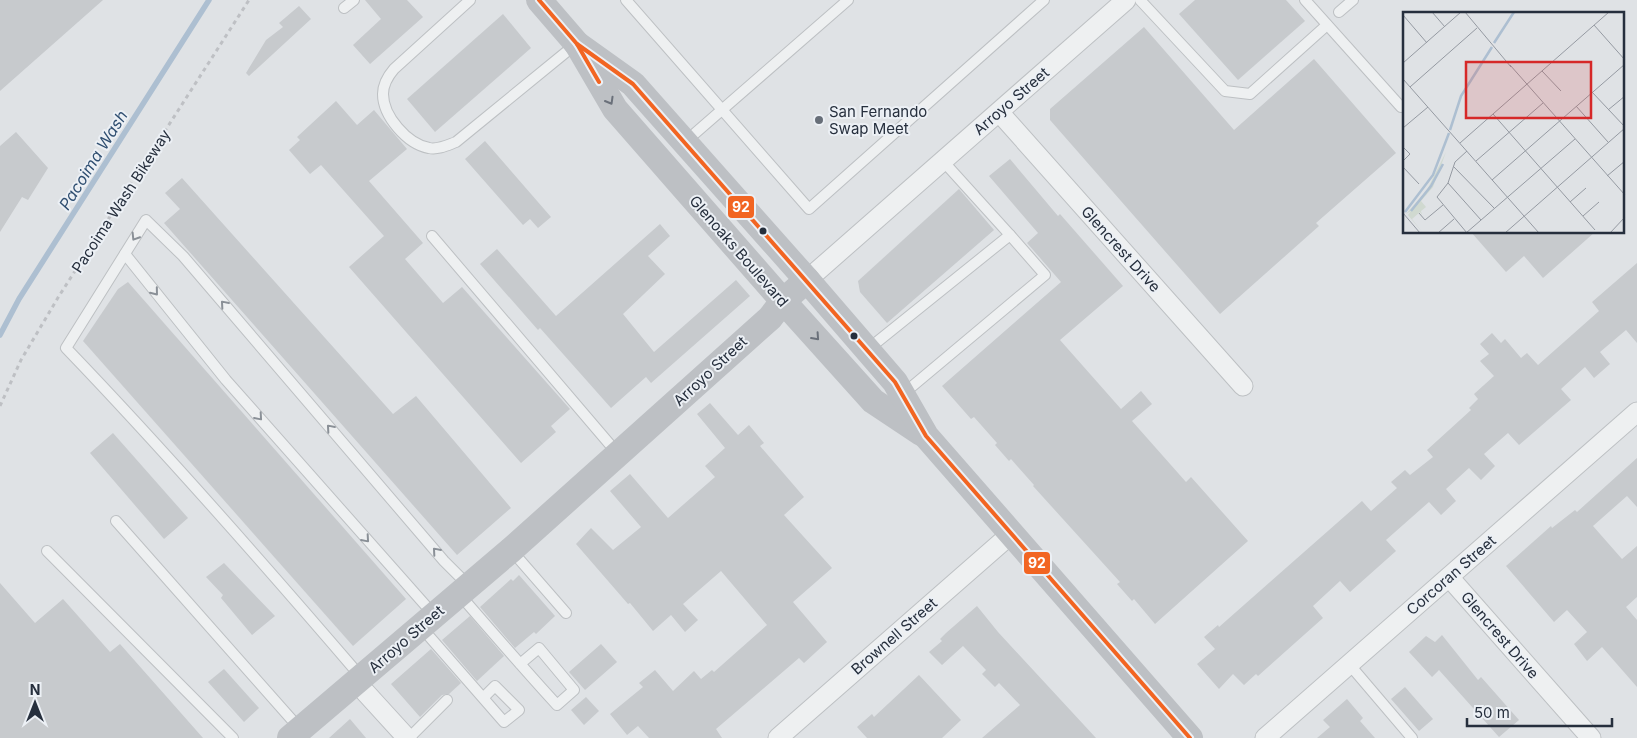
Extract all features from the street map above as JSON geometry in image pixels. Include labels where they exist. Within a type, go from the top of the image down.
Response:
[{"type":"main road","name":"Glenoaks Boulevard","points":[[539,0],[577,44],[614,109],[783,302],[873,401],[926,436]]},
{"type":"main road","name":"Glenoaks Boulevard","points":[[577,44],[633,84],[807,280],[895,382],[926,436],[1190,738]]},
{"type":"main road","name":"Arroyo Street","points":[[295,734],[511,550],[619,455],[770,318],[783,302],[807,280]]},
{"type":"street","name":"Arroyo Street","points":[[807,280],[1126,0]]},
{"type":"street","name":"Glencrest Drive","points":[[999,112],[1243,386]]},
{"type":"street","name":"Corcoran Street","points":[[1265,738],[1637,412]]},
{"type":"street","name":"Brownell Street","points":[[778,738],[1011,534]]},
{"type":"street","name":"Glencrest Drive","points":[[1449,577],[1591,738]]},
{"type":"street","points":[[359,680],[408,738]]},
{"type":"lane","points":[[344,8],[354,0]]},
{"type":"lane","points":[[470,0],[394,69],[386,80],[382,94],[385,108],[398,128],[413,141],[430,148],[443,147],[456,142],[577,44]]},
{"type":"lane","points":[[626,0],[809,209],[1044,0]]},
{"type":"lane","points":[[684,143],[848,0]]},
{"type":"lane","points":[[1140,0],[1225,91],[1250,94],[1327,24]]},
{"type":"lane","points":[[1305,0],[1401,107]]},
{"type":"lane","points":[[1339,12],[1353,0]]},
{"type":"lane","points":[[902,395],[1045,275],[943,161]]},
{"type":"lane","points":[[359,680],[302,607],[150,435],[66,348],[146,220],[183,256],[444,561],[520,664],[556,705],[574,690],[539,648],[520,664]]},
{"type":"lane","points":[[867,350],[1010,234]]},
{"type":"lane","points":[[432,236],[619,455]]},
{"type":"lane","points":[[125,254],[226,380],[427,621],[483,698]]},
{"type":"lane","points":[[116,521],[295,734]]},
{"type":"lane","points":[[511,550],[566,613]]},
{"type":"lane","points":[[47,551],[233,738]]},
{"type":"lane","points":[[1349,664],[1412,738]]},
{"type":"lane","points":[[408,738],[447,700]]},
{"type":"path","name":"Pacoima Wash Bikeway","points":[[0,406],[21,360],[59,296],[249,0]]},
{"type":"building","points":[[0,0],[103,0],[0,91]]},
{"type":"building","points":[[365,0],[407,0],[423,17],[370,64],[353,45],[381,19]]},
{"type":"building","points":[[1195,0],[1286,0],[1305,21],[1238,80],[1179,14]]},
{"type":"building","points":[[299,6],[311,19],[249,76],[246,73],[266,40],[283,27],[279,23]]},
{"type":"building","points":[[503,14],[531,48],[435,132],[407,99]]},
{"type":"building","points":[[1144,27],[1234,130],[1314,59],[1396,153],[1316,223],[1319,226],[1220,314],[1050,120],[1050,109]]},
{"type":"building","points":[[336,101],[357,125],[374,110],[407,149],[369,181],[423,243],[405,259],[443,303],[462,287],[570,409],[551,426],[556,432],[521,463],[349,267],[384,236],[321,165],[310,174],[289,150],[300,140],[297,137]]},
{"type":"building","points":[[16,132],[48,168],[28,200],[22,197],[0,232],[0,146]]},
{"type":"building","points":[[485,141],[551,217],[538,228],[530,219],[523,225],[465,159]]},
{"type":"building","points":[[1010,159],[1058,216],[1060,214],[1123,286],[1060,340],[1121,409],[1141,391],[1152,404],[1132,421],[1186,482],[1191,477],[1248,541],[1155,624],[1134,599],[1132,601],[1117,584],[1120,582],[1011,459],[1009,461],[995,445],[997,443],[974,417],[971,419],[942,386],[1061,282],[1027,243],[1038,233],[989,176]]},
{"type":"building","points":[[182,178],[393,414],[416,396],[511,508],[457,555],[164,223],[180,209],[165,193]]},
{"type":"building","points":[[959,189],[994,230],[887,323],[860,292],[858,281]]},
{"type":"building","points":[[660,224],[670,236],[648,256],[665,274],[623,314],[654,352],[736,280],[750,296],[651,383],[646,377],[611,408],[540,328],[538,330],[480,264],[497,249],[556,316]]},
{"type":"building","points":[[1473,234],[1593,234],[1543,278],[1524,256],[1506,272]]},
{"type":"building","points":[[1637,263],[1637,343],[1626,330],[1600,352],[1610,364],[1594,378],[1585,367],[1561,389],[1571,400],[1519,445],[1508,433],[1484,454],[1495,466],[1481,480],[1469,468],[1446,489],[1456,501],[1441,515],[1429,502],[1386,540],[1396,551],[1350,592],[1340,581],[1313,606],[1323,618],[1258,676],[1256,674],[1244,685],[1233,674],[1219,689],[1197,664],[1215,649],[1204,637],[1218,625],[1219,627],[1362,501],[1371,511],[1397,488],[1391,482],[1405,470],[1410,475],[1433,457],[1427,450],[1471,410],[1469,408],[1478,399],[1474,394],[1494,376],[1480,361],[1489,354],[1480,344],[1492,333],[1501,343],[1505,339],[1521,358],[1527,353],[1538,365],[1599,311],[1592,302]]},
{"type":"building","points":[[128,282],[406,599],[353,646],[83,341],[118,289]]},
{"type":"building","points":[[710,403],[738,435],[749,425],[764,443],[760,446],[804,497],[784,515],[832,568],[793,602],[827,642],[804,663],[799,658],[716,729],[722,738],[649,738],[638,726],[627,735],[610,714],[643,687],[639,683],[655,670],[673,691],[694,671],[701,679],[712,670],[714,672],[767,625],[721,571],[683,604],[698,620],[685,632],[671,615],[653,631],[576,544],[591,528],[613,550],[641,527],[610,491],[630,474],[668,518],[715,477],[705,466],[725,448],[697,414]]},
{"type":"building","points":[[113,433],[188,518],[164,539],[90,453]]},
{"type":"building","points":[[1637,458],[1637,507],[1627,496],[1593,526],[1622,559],[1637,546],[1637,597],[1626,607],[1637,620],[1637,687],[1602,647],[1587,661],[1574,644],[1587,632],[1567,610],[1554,622],[1506,566],[1551,526],[1552,528],[1575,510],[1577,512]]},
{"type":"building","points":[[224,563],[275,616],[252,635],[221,598],[223,595],[206,577]]},
{"type":"building","points":[[519,575],[555,616],[536,634],[534,632],[515,648],[480,607],[511,579],[513,581]]},
{"type":"building","points":[[0,583],[35,623],[63,599],[110,652],[120,644],[203,738],[0,738]]},
{"type":"building","points":[[977,606],[998,632],[1096,738],[982,738],[1020,705],[999,683],[995,687],[982,674],[986,670],[963,646],[942,665],[929,652],[942,641],[940,639],[946,633]]},
{"type":"building","points":[[470,616],[504,656],[477,681],[442,640]]},
{"type":"building","points":[[1442,635],[1478,680],[1481,677],[1519,720],[1499,737],[1439,670],[1432,677],[1409,652],[1426,636],[1435,642]]},
{"type":"building","points":[[601,644],[617,662],[585,690],[569,672]]},
{"type":"building","points":[[431,649],[461,683],[449,694],[442,695],[420,717],[391,684]]},
{"type":"building","points":[[224,669],[259,708],[244,722],[208,682]]},
{"type":"building","points":[[919,675],[961,720],[942,738],[867,738],[857,727],[872,714],[874,717]]},
{"type":"building","points":[[1405,687],[1433,719],[1419,731],[1391,699]]},
{"type":"building","points":[[586,697],[599,711],[584,725],[571,710]]},
{"type":"building","points":[[1347,699],[1363,718],[1360,721],[1375,738],[1317,738],[1330,727],[1323,720]]},
{"type":"building","points":[[350,719],[366,738],[329,738]]},
{"type":"waterway","name":"Pacoima Wash","points":[[0,335],[19,299],[209,0]]},
{"type":"transit line","name":"92","points":[[539,0],[577,44],[599,82]]},
{"type":"transit line","name":"92","points":[[577,44],[633,84],[895,382],[926,436],[1190,738]]},
{"type":"place","name":"San Fernando Swap Meet","points":[[819,120]]}]
